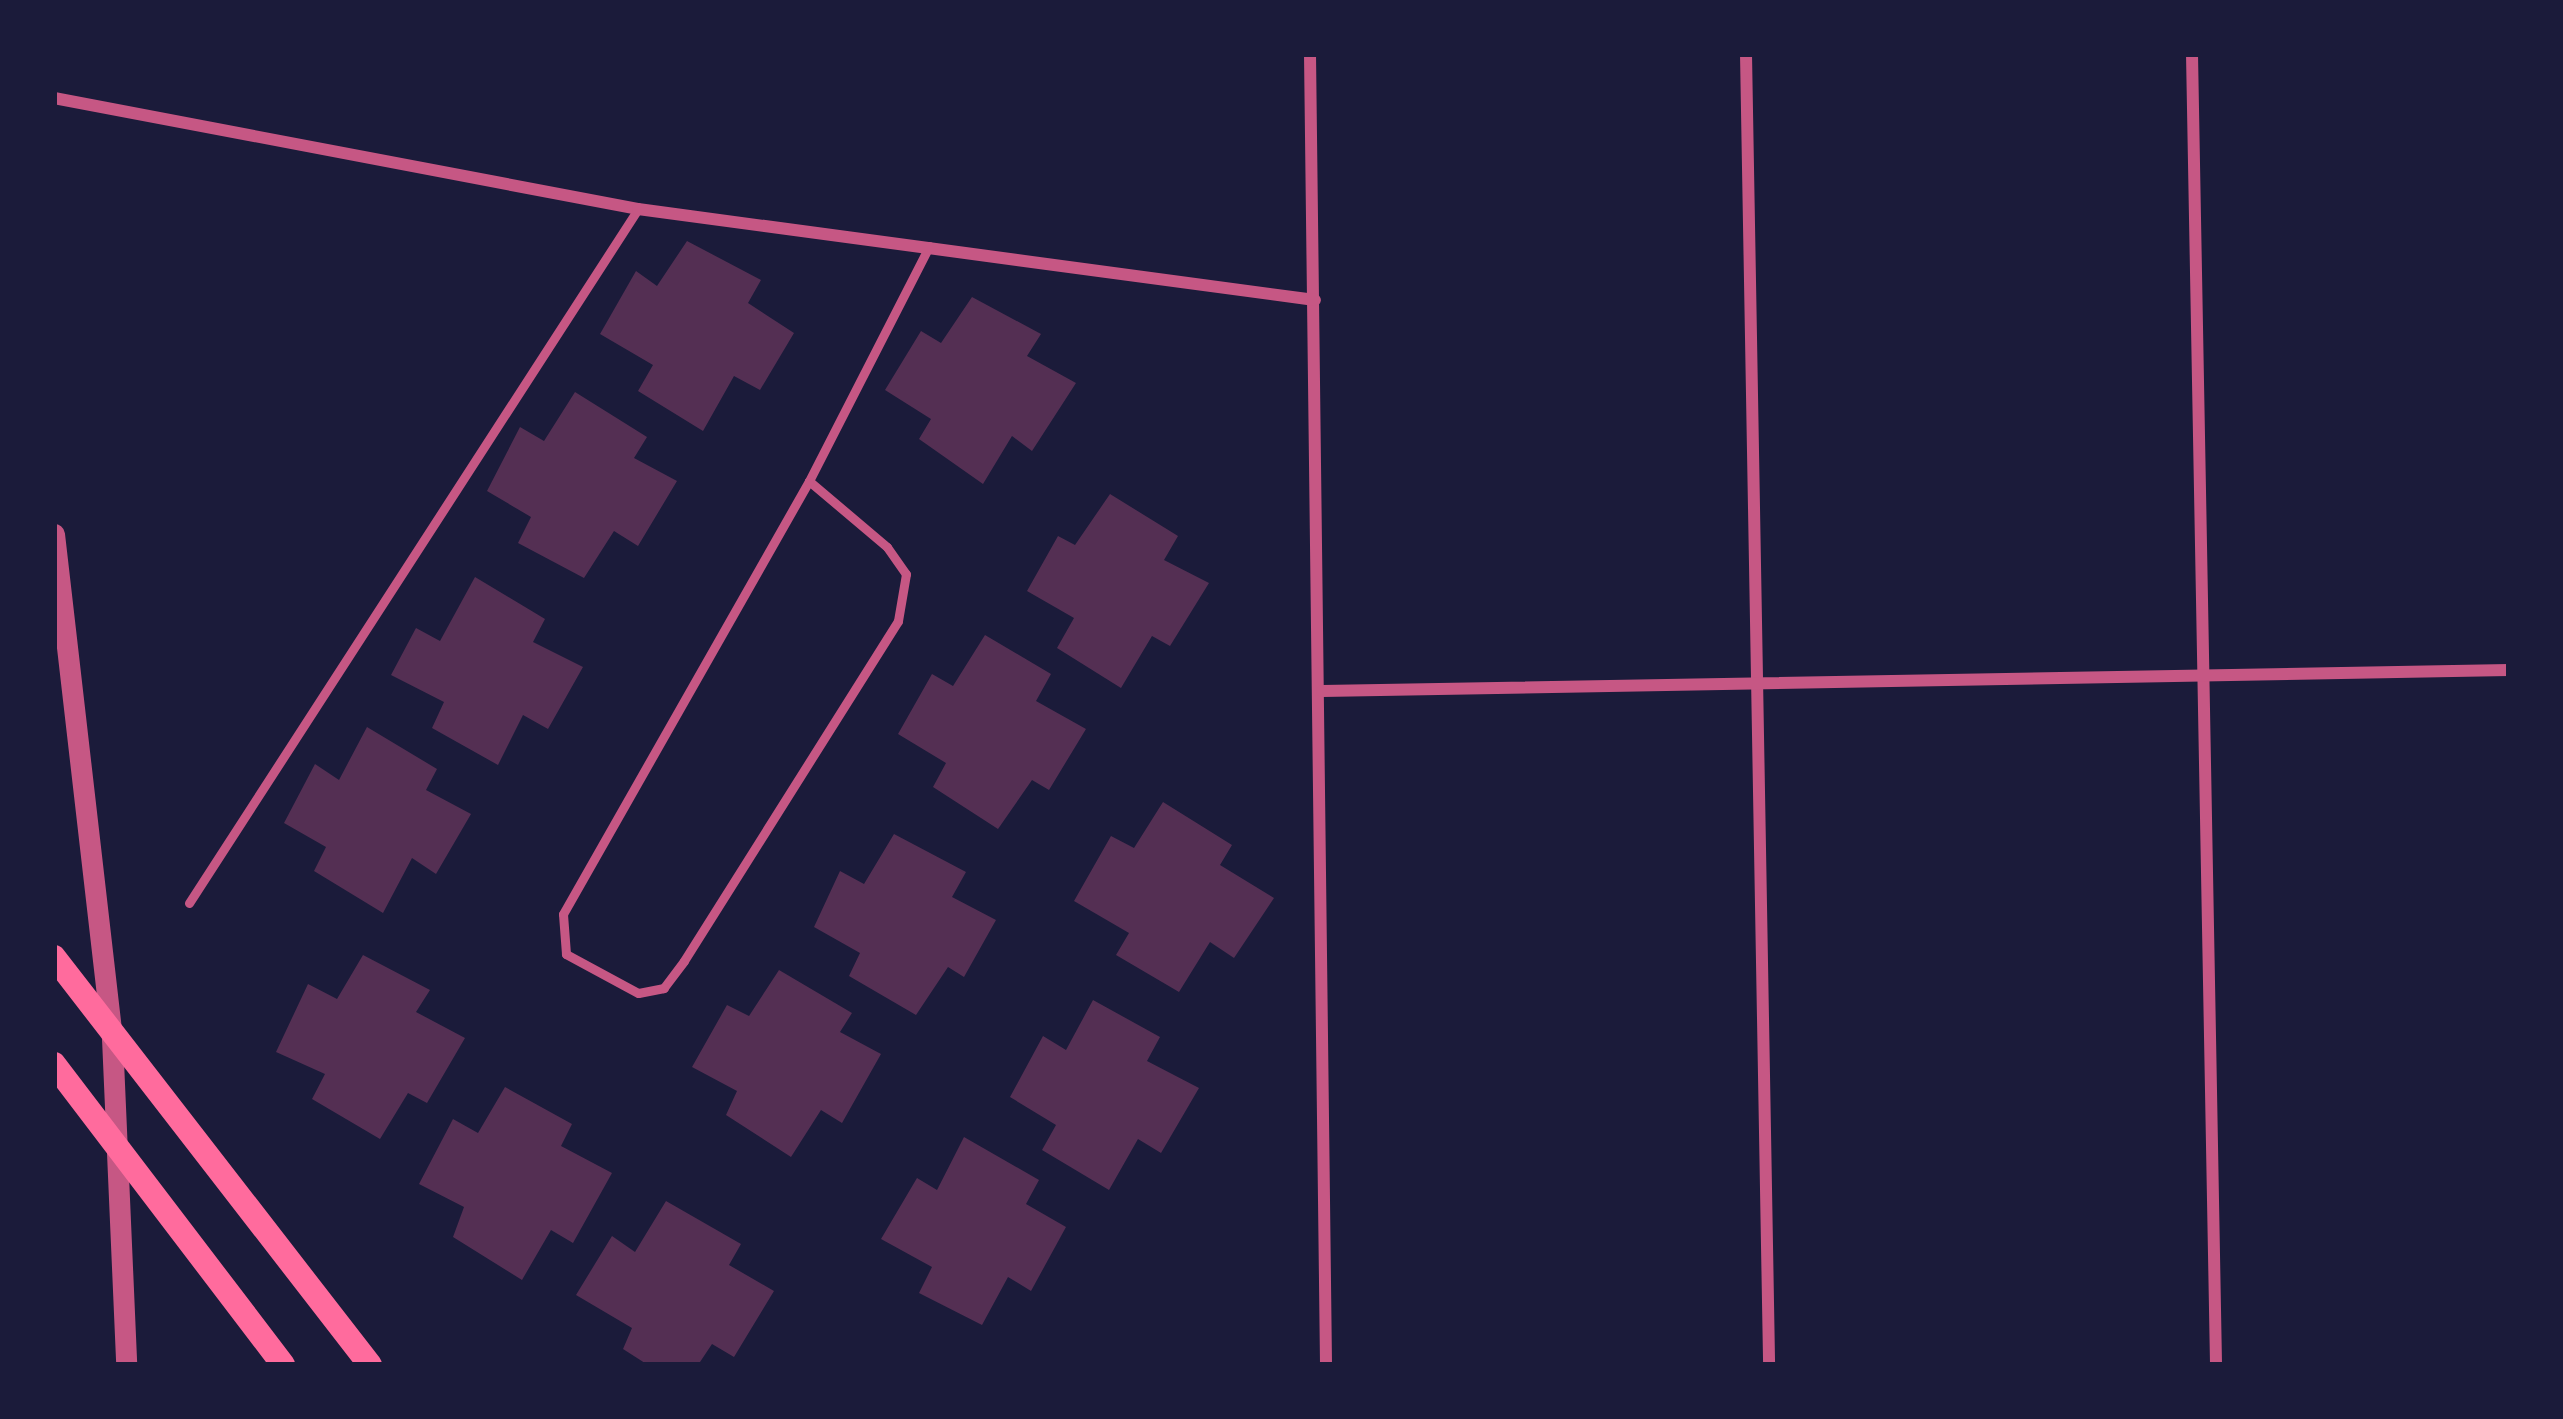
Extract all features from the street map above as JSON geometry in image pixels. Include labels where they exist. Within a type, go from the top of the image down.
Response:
[{"type":"main road","points":[[54,957],[112,1038],[370,1365]]},
{"type":"main road","points":[[54,1064],[283,1365]]},
{"type":"street","points":[[1310,54],[1322,691],[1326,1365]]},
{"type":"street","points":[[1746,54],[1769,1365]]},
{"type":"street","points":[[2192,54],[2216,1365]]},
{"type":"street","points":[[54,98],[638,209],[1315,300]]},
{"type":"street","points":[[54,534],[112,1038],[121,1148],[126,1365]]},
{"type":"street","points":[[1322,691],[2509,670]]},
{"type":"lane","points":[[189,903],[638,209]]},
{"type":"lane","points":[[809,481],[887,548],[906,574],[898,621],[684,962],[664,988],[638,993],[566,954],[563,914],[809,481],[929,245]]},
{"type":"building","points":[[687,241],[761,280],[748,303],[794,333],[760,390],[734,376],[703,431],[638,391],[653,365],[600,334],[636,271],[657,286]]},
{"type":"building","points":[[972,297],[1041,334],[1027,356],[1076,383],[1032,451],[1012,436],[983,484],[919,439],[931,419],[885,390],[921,331],[941,343]]},
{"type":"building","points":[[575,392],[647,437],[634,458],[677,481],[638,546],[614,531],[584,578],[518,543],[531,517],[487,491],[520,427],[544,441]]},
{"type":"building","points":[[1110,494],[1178,536],[1164,560],[1209,583],[1170,646],[1152,636],[1121,688],[1057,648],[1074,618],[1027,591],[1058,536],[1075,545]]},
{"type":"building","points":[[475,577],[545,619],[533,642],[583,667],[548,729],[523,715],[498,765],[432,728],[444,702],[391,675],[416,628],[440,641]]},
{"type":"building","points":[[985,635],[1051,674],[1036,701],[1086,729],[1049,790],[1032,780],[998,829],[933,787],[946,763],[898,734],[932,674],[953,686]]},
{"type":"building","points":[[367,727],[437,769],[426,790],[471,814],[436,874],[412,858],[383,913],[314,871],[326,847],[284,823],[315,764],[339,780]]},
{"type":"building","points":[[1163,802],[1232,845],[1220,865],[1274,898],[1234,958],[1210,942],[1179,992],[1116,955],[1129,933],[1074,901],[1111,836],[1134,848]]},
{"type":"building","points":[[894,834],[966,872],[952,897],[996,920],[964,977],[948,967],[916,1015],[849,976],[860,953],[814,927],[840,871],[864,884]]},
{"type":"building","points":[[363,955],[430,990],[416,1012],[465,1038],[427,1103],[408,1093],[380,1139],[312,1099],[325,1074],[276,1052],[308,984],[337,999]]},
{"type":"building","points":[[779,970],[852,1013],[840,1032],[881,1054],[842,1123],[821,1110],[791,1157],[726,1115],[737,1091],[692,1067],[727,1005],[749,1016]]},
{"type":"building","points":[[1093,1000],[1160,1037],[1147,1061],[1199,1088],[1161,1153],[1138,1139],[1109,1190],[1042,1150],[1056,1125],[1010,1097],[1043,1036],[1066,1050]]},
{"type":"building","points":[[505,1087],[572,1124],[561,1146],[612,1173],[573,1243],[551,1230],[522,1280],[453,1237],[464,1207],[419,1184],[453,1119],[478,1133]]},
{"type":"building","points":[[964,1137],[1039,1180],[1026,1204],[1066,1227],[1031,1291],[1008,1277],[982,1325],[919,1293],[932,1267],[881,1239],[917,1178],[937,1190]]},
{"type":"building","points":[[666,1201],[741,1244],[729,1265],[774,1291],[734,1357],[712,1344],[698,1365],[648,1365],[623,1349],[632,1328],[576,1295],[612,1236],[635,1252]]}]
